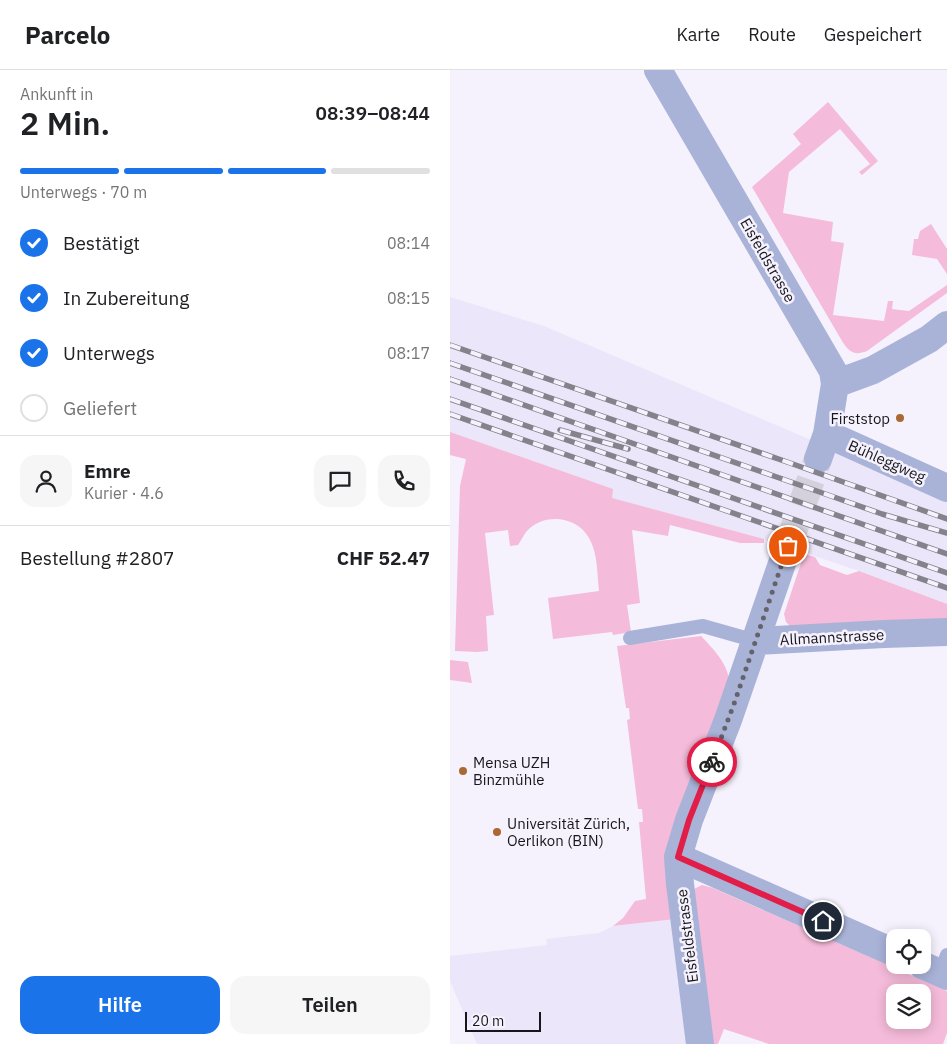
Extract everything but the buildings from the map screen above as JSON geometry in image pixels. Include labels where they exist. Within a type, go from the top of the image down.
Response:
[{"type":"street","name":"Eisfeldstrasse","points":[[658,70],[833,371],[836,384]]},
{"type":"street","points":[[836,384],[873,370],[941,339]]},
{"type":"street","name":"Bühleggweg","points":[[836,384],[823,447],[947,488]]},
{"type":"street","name":"Eisfeldstrasse","points":[[700,1044],[678,857],[689,820],[728,720],[788,546]]},
{"type":"street","name":"Allmannstrasse","points":[[756,642],[947,632]]},
{"type":"street","points":[[678,857],[886,949]]},
{"type":"lane","name":"Allmannstrasse","points":[[630,638],[703,626],[756,642]]},
{"type":"shaded area","points":[[828,102],[878,161],[862,175],[859,172],[870,164],[840,129],[789,172],[783,213],[833,222],[831,241],[844,243],[833,315],[884,321],[888,301],[893,301],[892,309],[909,311],[947,285],[947,293],[867,351],[859,353],[852,352],[842,341],[752,187],[801,144],[793,134]]},
{"type":"shaded area","points":[[931,224],[947,249],[947,274],[937,259],[912,255],[914,239],[918,239],[920,231]]},
{"type":"shaded area","points":[[450,297],[544,326],[947,498],[947,604],[859,571],[764,539],[450,455]]},
{"type":"shaded area","points":[[450,432],[613,489],[612,498],[764,539],[764,543],[740,543],[670,525],[668,536],[632,530],[640,603],[627,605],[631,632],[613,635],[612,632],[553,639],[548,598],[599,591],[596,557],[589,538],[576,525],[559,519],[541,521],[533,526],[526,532],[518,545],[510,546],[508,530],[485,533],[494,615],[486,616],[488,651],[455,651],[460,486],[466,459],[450,455]]},
{"type":"shaded area","points":[[804,554],[815,557],[820,565],[847,575],[859,571],[947,604],[947,623],[790,626],[786,622],[784,614]]},
{"type":"shaded area","points":[[701,636],[722,661],[729,679],[676,919],[613,926],[623,918],[635,901],[646,899],[639,822],[643,822],[642,809],[638,809],[627,720],[630,719],[629,708],[626,708],[617,646]]},
{"type":"shaded area","points":[[450,660],[468,662],[472,683],[450,680]]},
{"type":"shaded area","points":[[702,885],[713,888],[886,964],[886,974],[908,974],[947,991],[947,1033],[943,1044],[769,1044],[724,1029],[718,1044],[711,1044],[692,890]]},
{"type":"shaded area","points":[[676,919],[693,1044],[477,1044],[450,981],[450,956],[547,945],[546,939],[599,933],[613,926]]},
{"type":"tunnel","points":[[788,546],[818,459]]},
{"type":"railway","points":[[450,345],[947,519]]},
{"type":"railway","points":[[450,363],[882,514],[947,533]]},
{"type":"railway","points":[[450,379],[947,554]]},
{"type":"railway","points":[[450,399],[947,573]]},
{"type":"railway","points":[[450,414],[947,588]]},
{"type":"railway","points":[[560,430],[628,449]]},
{"type":"way so far","points":[[712,762],[734,704],[788,546]]},
{"type":"place","name":"Firststop","points":[[900,418]]},
{"type":"place","name":"Mensa UZH Binzmühle","points":[[463,771]]},
{"type":"place","name":"Universität Zürich, Oerlikon (BIN)","points":[[497,832]]},
{"type":"route","points":[[712,762],[689,820],[678,857],[823,921]]}]
